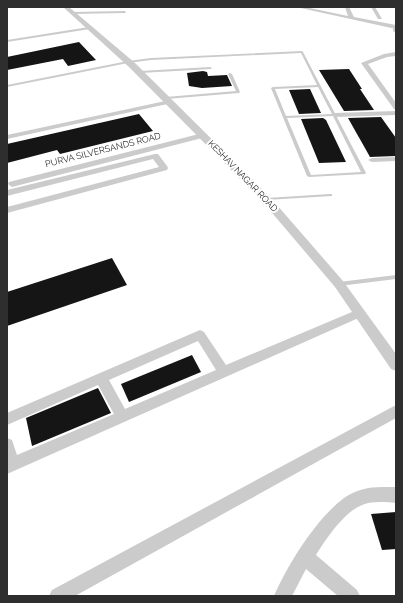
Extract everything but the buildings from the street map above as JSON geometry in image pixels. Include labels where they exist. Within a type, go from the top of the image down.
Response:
[{"type":"street","points":[[298,7],[396,27],[396,31]]},
{"type":"street","points":[[347,7],[352,18]]},
{"type":"street","points":[[373,7],[380,18]]},
{"type":"street","name":"KESHAV NAGAR ROAD","points":[[69,10],[140,72],[204,134],[266,198],[339,284],[396,365]]},
{"type":"street","points":[[396,54],[386,55],[364,63],[396,108]]},
{"type":"street","points":[[7,137],[168,100]]},
{"type":"street","points":[[335,115],[396,113]]},
{"type":"street","name":"PURVA SILVERSANDS ROAD","points":[[7,185],[40,181],[204,134]]},
{"type":"street","points":[[7,193],[40,181],[155,156],[164,168],[7,210]]},
{"type":"street","points":[[372,160],[396,159]]},
{"type":"street","points":[[7,445],[10,465],[359,313]]},
{"type":"street","points":[[7,419],[200,335],[224,372]]},
{"type":"street","points":[[101,378],[122,416]]},
{"type":"street","points":[[58,596],[396,411]]},
{"type":"street","points":[[283,596],[304,556],[344,507],[359,498],[384,494],[396,495]]},
{"type":"street","points":[[304,556],[351,596]]},
{"type":"lane","points":[[69,10],[125,12]]},
{"type":"lane","points":[[7,41],[89,28]]},
{"type":"lane","points":[[7,86],[128,62],[151,59],[302,52],[320,86],[335,115],[364,173],[309,176],[273,88],[320,86]]},
{"type":"lane","points":[[140,72],[210,68]]},
{"type":"lane","points":[[168,100],[238,92],[230,74]]},
{"type":"lane","points":[[285,117],[335,115]]},
{"type":"lane","points":[[266,198],[330,196]]},
{"type":"lane","points":[[339,284],[396,277]]}]
